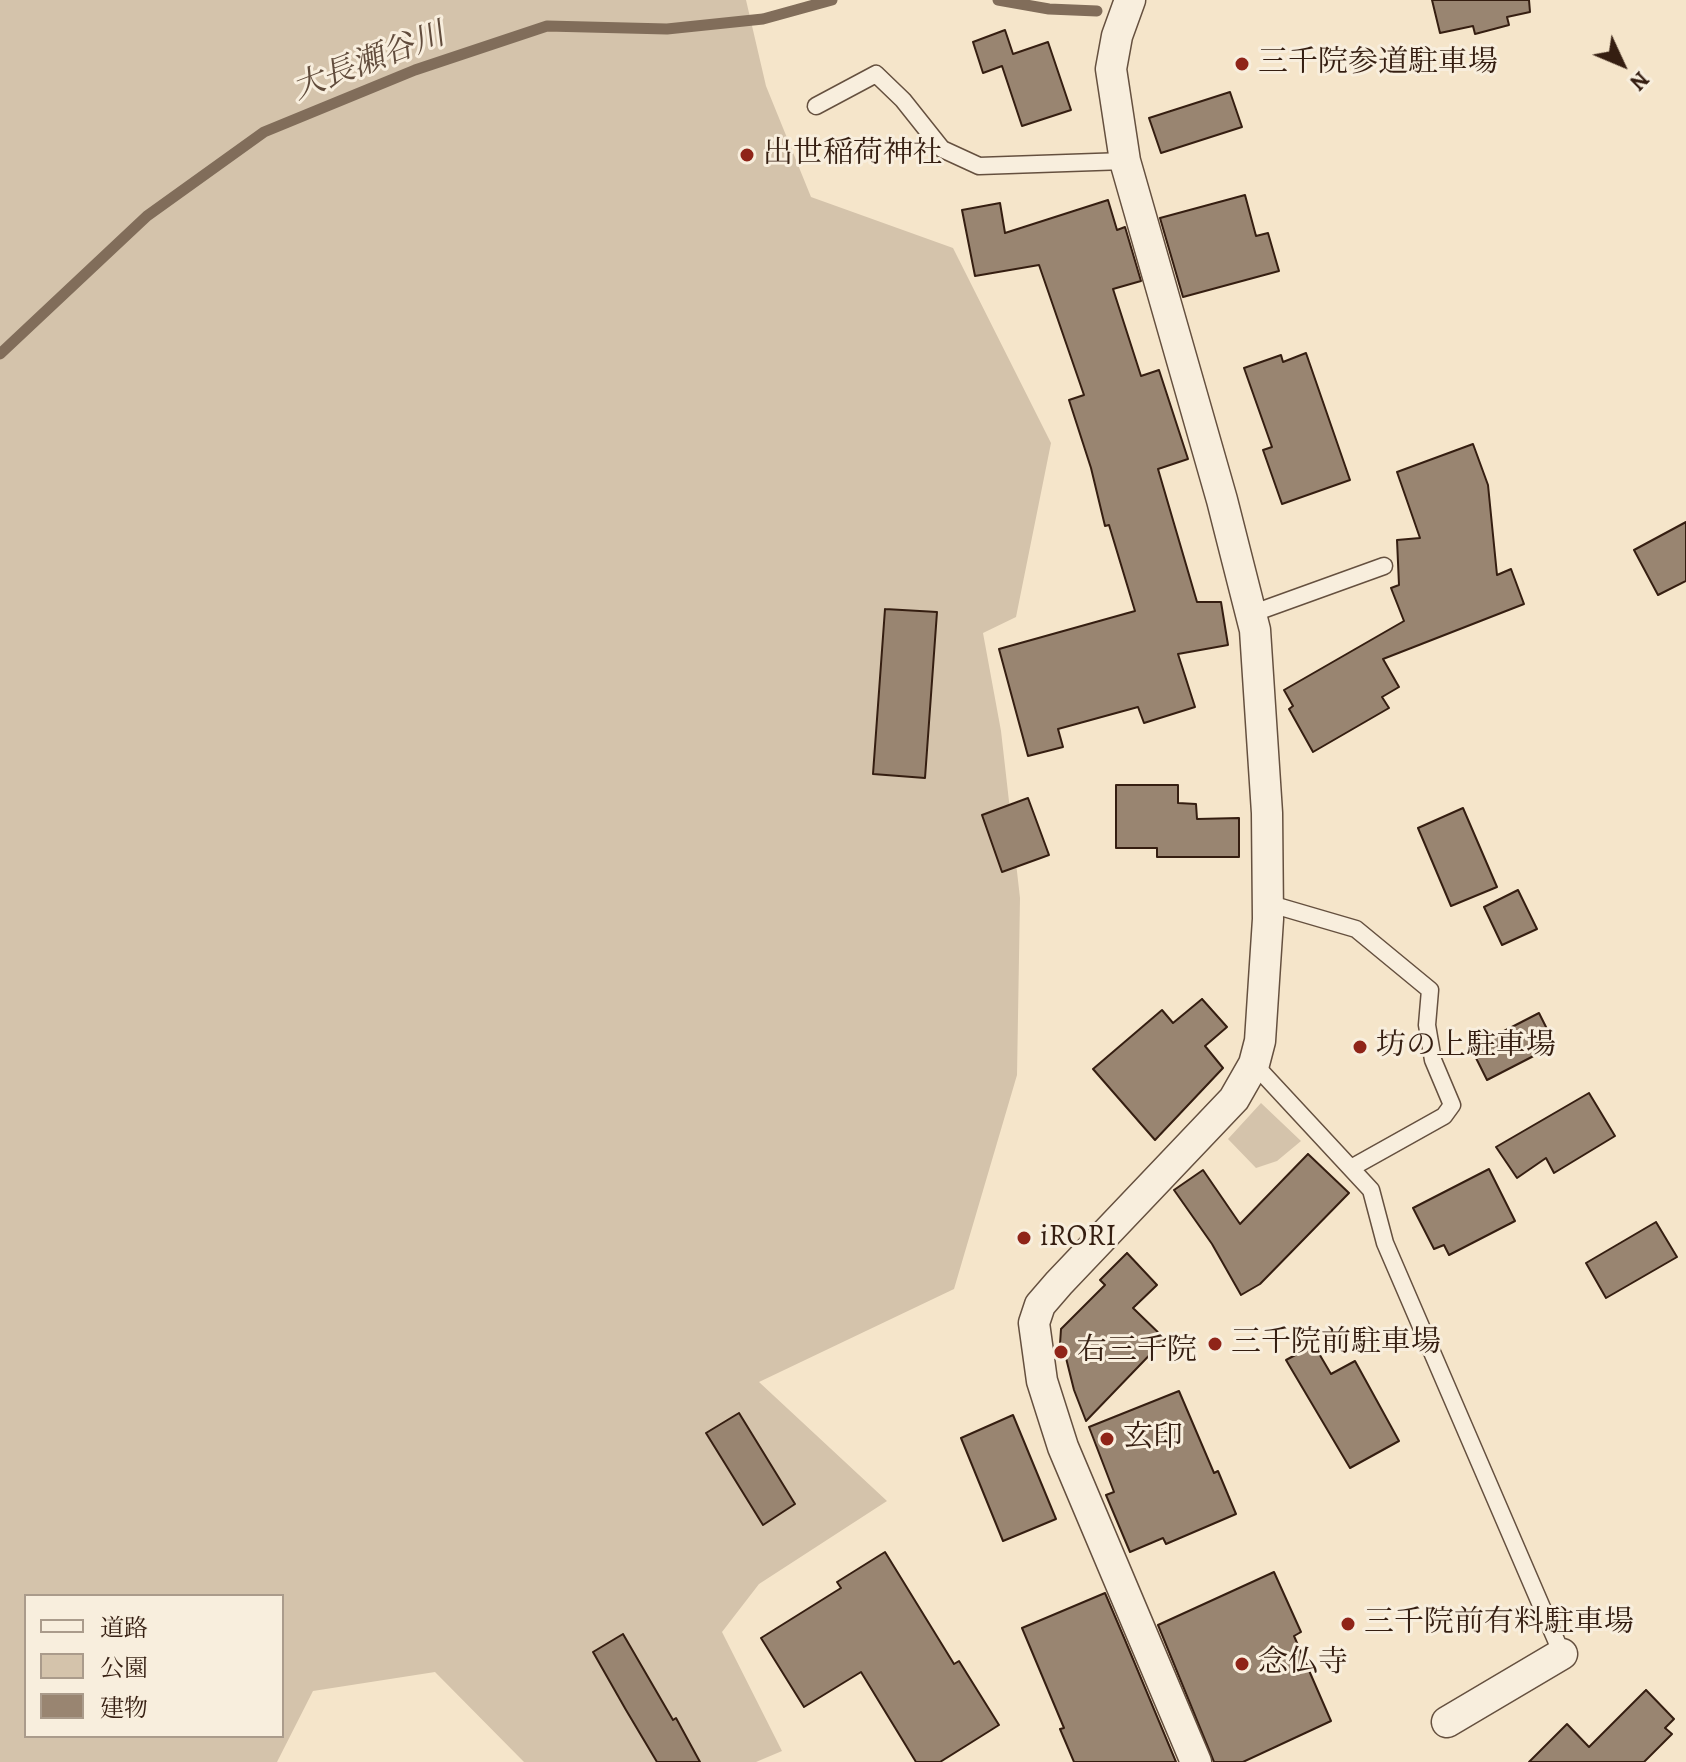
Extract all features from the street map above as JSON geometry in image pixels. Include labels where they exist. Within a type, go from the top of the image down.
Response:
[{"type":"street","points":[[1130,0],[1117,36],[1111,69],[1125,161],[1222,500],[1255,630],[1267,813],[1267,903],[1260,1041],[1254,1064],[1234,1099],[1059,1283],[1040,1305],[1034,1323],[1042,1381],[1063,1447],[1196,1762]]},
{"type":"street","points":[[1447,1722],[1562,1654]]},
{"type":"lane","points":[[816,106],[876,74],[903,100],[942,149],[979,166],[1125,161]]},
{"type":"lane","points":[[1251,614],[1384,566]]},
{"type":"lane","points":[[1267,903],[1356,929],[1430,990],[1427,1025],[1433,1060],[1452,1105],[1444,1116],[1351,1168]]},
{"type":"lane","points":[[1254,1064],[1371,1190],[1385,1243],[1562,1654]]},
{"type":"green space","points":[[0,0],[746,0],[766,86],[811,197],[953,248],[1051,443],[1016,617],[983,633],[1001,731],[1020,898],[1017,1075],[954,1289],[759,1382],[887,1501],[759,1584],[722,1632],[782,1751],[756,1762],[524,1762],[435,1672],[313,1691],[277,1762],[0,1762]]},
{"type":"green space","points":[[1261,1103],[1301,1141],[1277,1161],[1256,1168],[1228,1139]]},
{"type":"building","points":[[1432,0],[1529,0],[1530,12],[1507,17],[1509,25],[1475,34],[1473,26],[1440,33]]},
{"type":"building","points":[[1005,30],[1013,54],[1048,42],[1071,110],[1022,126],[1002,66],[983,73],[973,42]]},
{"type":"building","points":[[1230,92],[1242,127],[1161,153],[1149,118]]},
{"type":"building","points":[[1245,195],[1256,236],[1268,233],[1279,271],[1183,297],[1160,218]]},
{"type":"building","points":[[1108,200],[1117,230],[1125,227],[1141,281],[1113,289],[1141,376],[1159,370],[1188,459],[1158,469],[1197,602],[1221,602],[1228,645],[1178,654],[1195,707],[1144,723],[1138,707],[1058,729],[1063,747],[1028,756],[999,649],[1135,611],[1109,525],[1105,526],[1091,468],[1069,400],[1084,395],[1039,265],[975,276],[962,210],[1000,203],[1005,233]]},
{"type":"building","points":[[1306,353],[1350,480],[1282,504],[1263,450],[1272,447],[1244,368],[1281,355],[1283,362]]},
{"type":"building","points":[[1473,444],[1488,485],[1497,575],[1511,569],[1524,604],[1383,659],[1399,687],[1382,697],[1389,708],[1313,752],[1289,709],[1293,706],[1284,690],[1404,621],[1391,588],[1399,585],[1397,540],[1420,538],[1397,472]]},
{"type":"building","points":[[1686,522],[1686,581],[1658,595],[1634,550]]},
{"type":"building","points":[[885,609],[937,612],[925,778],[873,774]]},
{"type":"building","points":[[1116,785],[1178,785],[1178,803],[1196,804],[1197,819],[1239,818],[1239,857],[1157,857],[1157,848],[1116,848]]},
{"type":"building","points":[[1028,798],[1049,855],[1002,872],[982,815]]},
{"type":"building","points":[[1463,808],[1497,887],[1451,906],[1418,828]]},
{"type":"building","points":[[1518,890],[1537,929],[1502,945],[1484,907]]},
{"type":"building","points":[[1202,999],[1227,1027],[1205,1046],[1223,1068],[1155,1140],[1093,1069],[1162,1010],[1173,1023]]},
{"type":"building","points":[[1539,1013],[1555,1045],[1487,1080],[1471,1048]]},
{"type":"building","points":[[1589,1093],[1615,1136],[1554,1173],[1546,1158],[1517,1178],[1496,1147]]},
{"type":"building","points":[[1308,1154],[1349,1193],[1260,1284],[1241,1295],[1212,1244],[1174,1190],[1203,1170],[1240,1224]]},
{"type":"building","points":[[1489,1169],[1515,1221],[1449,1255],[1444,1245],[1434,1249],[1413,1208]]},
{"type":"building","points":[[1656,1222],[1677,1257],[1606,1298],[1586,1263]]},
{"type":"building","points":[[1127,1253],[1157,1285],[1133,1308],[1165,1339],[1086,1421],[1060,1344],[1061,1329],[1105,1285],[1100,1280]]},
{"type":"building","points":[[1314,1345],[1331,1374],[1355,1361],[1399,1441],[1350,1468],[1286,1360]]},
{"type":"building","points":[[1179,1391],[1214,1473],[1218,1471],[1236,1514],[1166,1544],[1163,1538],[1130,1552],[1106,1495],[1114,1492],[1089,1427]]},
{"type":"building","points":[[739,1413],[795,1504],[763,1525],[706,1433]]},
{"type":"building","points":[[1013,1415],[1056,1519],[1003,1541],[961,1438]]},
{"type":"building","points":[[885,1552],[954,1664],[959,1661],[999,1725],[940,1762],[916,1762],[861,1672],[804,1707],[761,1638],[841,1588],[837,1582]]},
{"type":"building","name":"念仏寺","points":[[1274,1572],[1301,1632],[1294,1636],[1331,1721],[1243,1762],[1214,1762],[1158,1625]]},
{"type":"building","points":[[1105,1593],[1176,1762],[1074,1762],[1060,1729],[1064,1728],[1022,1628]]},
{"type":"building","points":[[623,1634],[700,1762],[657,1762],[593,1652]]},
{"type":"building","points":[[1646,1690],[1674,1719],[1665,1728],[1672,1734],[1644,1762],[1529,1762],[1567,1724],[1589,1747]]},
{"type":"waterway","name":"大長瀬谷川","points":[[0,354],[147,216],[264,132],[415,70],[547,26],[667,29],[763,19],[832,0]]},
{"type":"waterway","name":"大長瀬谷川","points":[[998,0],[1049,9],[1097,11]]},
{"type":"place","name":"三千院参道駐車場","points":[[1242,64]]},
{"type":"place","name":"出世稲荷神社","points":[[747,155]]},
{"type":"place","name":"坊の上駐車場","points":[[1360,1047]]},
{"type":"place","name":"iRORI","points":[[1024,1238]]},
{"type":"place","name":"三千院前駐車場","points":[[1215,1344]]},
{"type":"place","name":"右三千院","points":[[1061,1352]]},
{"type":"place","name":"玄印","points":[[1107,1439]]},
{"type":"place","name":"三千院前有料駐車場","points":[[1348,1624]]},
{"type":"place","name":"念仏寺","points":[[1242,1664]]}]
